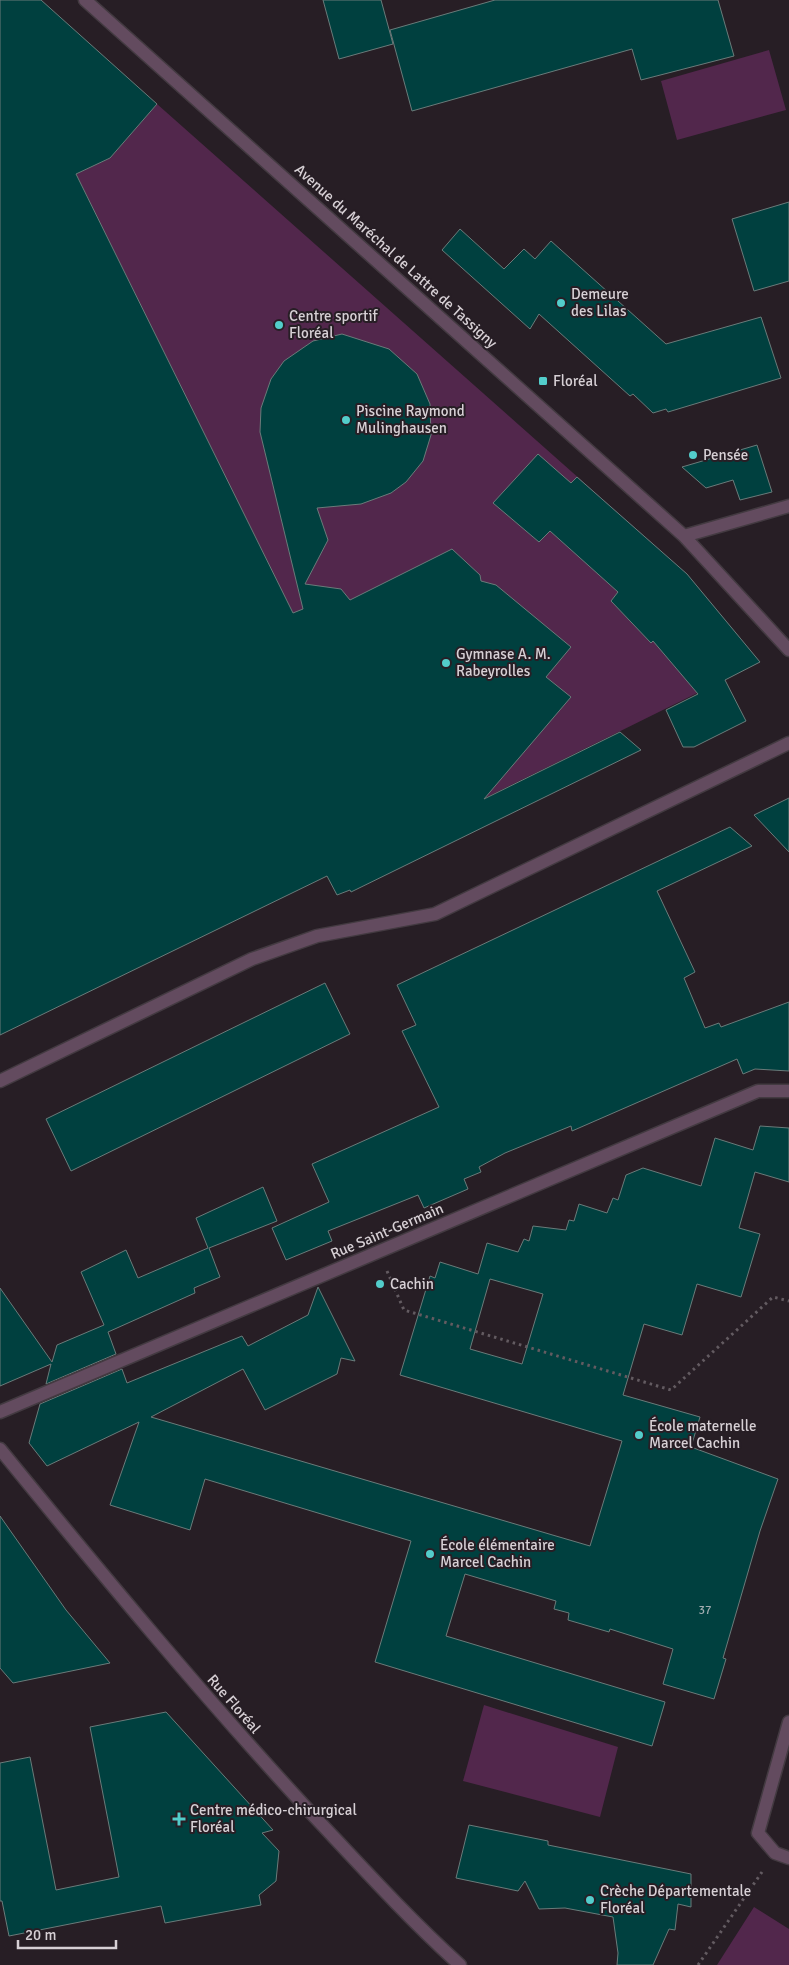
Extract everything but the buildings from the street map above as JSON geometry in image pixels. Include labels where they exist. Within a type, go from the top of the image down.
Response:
[{"type":"street","name":"Avenue du Maréchal de Lattre de Tassigny","points":[[85,0],[684,536],[789,650]]},
{"type":"street","points":[[684,536],[789,506]]},
{"type":"street","points":[[0,1081],[252,959],[317,936],[435,914],[789,743]]},
{"type":"street","name":"Rue Saint-Germain","points":[[0,1412],[758,1091],[789,1092]]},
{"type":"street","name":"Rue Floréal","points":[[0,1449],[91,1561],[250,1746],[415,1924],[460,1965]]},
{"type":"street","points":[[789,1722],[758,1834],[775,1853],[789,1858]]},
{"type":"path","points":[[379,1252],[404,1310],[671,1390],[773,1297],[789,1301]]},
{"type":"path","points":[[698,1965],[775,1853]]},
{"type":"shaded area","points":[[769,50],[786,110],[677,140],[661,81]]},
{"type":"shaded area","name":"Centre sportif Floréal","points":[[157,104],[687,574],[760,662],[404,838],[76,174],[110,158]]},
{"type":"shaded area","points":[[484,1705],[618,1747],[600,1817],[463,1781]]},
{"type":"shaded area","points":[[754,1907],[789,1929],[789,1965],[717,1965]]},
{"type":"place","name":"Demeure des Lilas","points":[[561,303]]},
{"type":"place","name":"Centre sportif Floréal","points":[[279,325]]},
{"type":"place","name":"Floréal","points":[[543,381]]},
{"type":"place","name":"Piscine Raymond Mulinghausen","points":[[346,420]]},
{"type":"place","name":"Pensée","points":[[693,455]]},
{"type":"place","name":"Gymnase A. M. Rabeyrolles","points":[[446,663]]},
{"type":"place","name":"Cachin","points":[[380,1284]]},
{"type":"place","name":"École maternelle Marcel Cachin","points":[[639,1435]]},
{"type":"place","name":"École élémentaire Marcel Cachin","points":[[430,1554]]},
{"type":"place","name":"Centre médico-chirurgical Floréal","points":[[179,1819]]},
{"type":"place","name":"Crèche Départementale Floréal","points":[[590,1900]]}]
